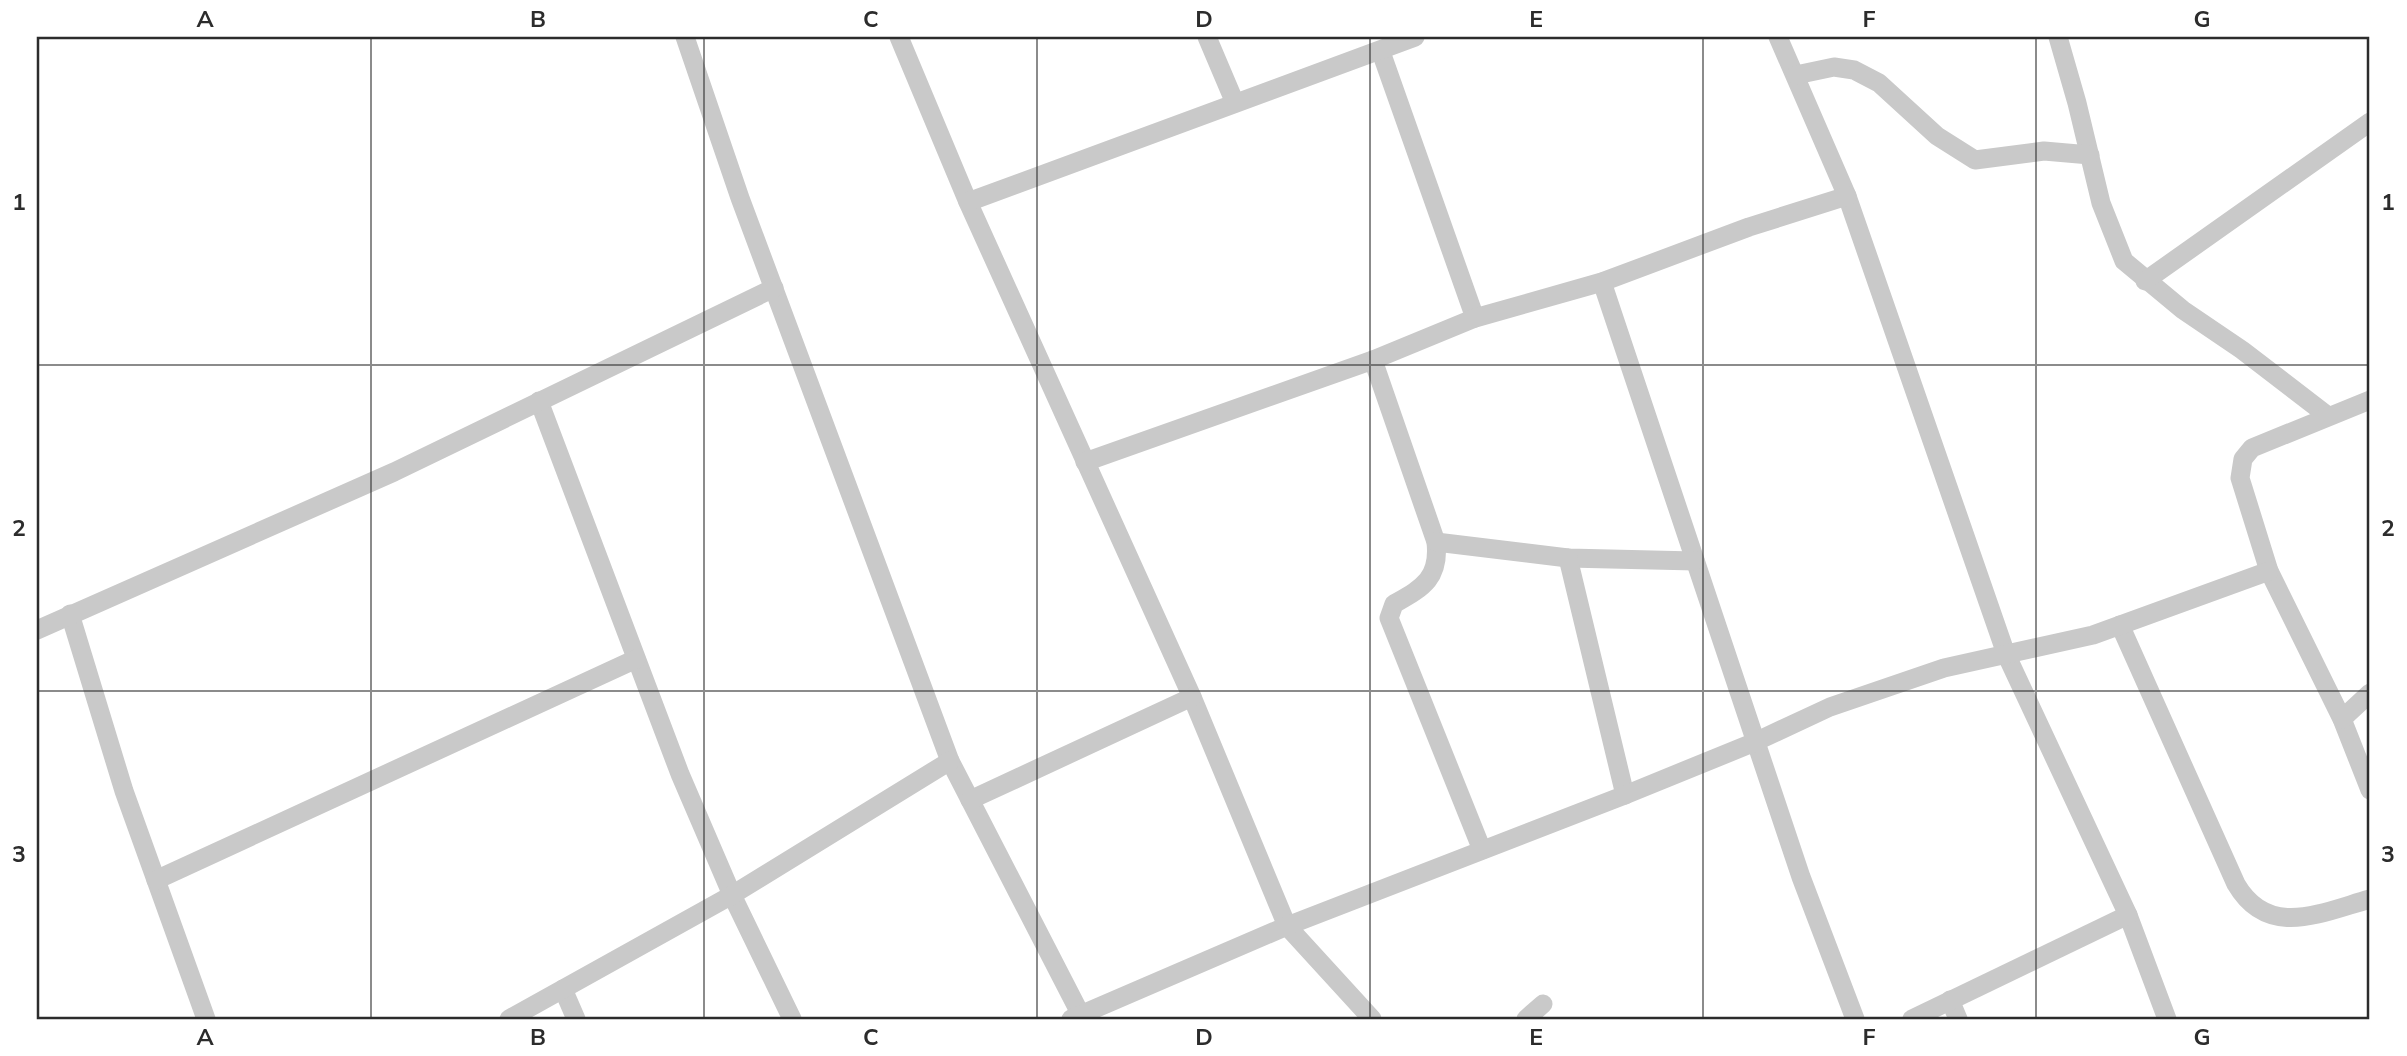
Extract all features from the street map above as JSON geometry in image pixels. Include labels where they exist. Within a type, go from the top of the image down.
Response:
[{"type":"street","points":[[685,37],[855,511],[950,761],[1078,1018],[1287,926],[1625,795],[1755,742],[1830,707],[1911,677],[2068,642],[2269,571]]},
{"type":"street","points":[[899,37],[968,202],[1192,697],[1287,926],[1372,1019]]},
{"type":"street","points":[[1207,37],[1236,103]]},
{"type":"street","points":[[968,202],[1381,52],[1415,37]]},
{"type":"street","points":[[1778,37],[1847,196],[2006,654],[2128,915],[2168,1019]]},
{"type":"street","points":[[2058,37],[2101,203],[2114,243],[2124,261],[2145,281],[2328,416]]},
{"type":"street","points":[[1381,52],[1475,318]]},
{"type":"street","points":[[1796,75],[1835,67],[1861,74],[1880,83],[1937,136],[1975,160],[2044,150],[2090,155]]},
{"type":"street","points":[[2145,281],[2370,122]]},
{"type":"street","points":[[1085,463],[1373,360],[1475,318],[1602,282],[1749,227],[1847,196]]},
{"type":"street","points":[[1602,282],[1801,877],[1855,1019]]},
{"type":"street","points":[[37,630],[394,472],[774,288]]},
{"type":"street","points":[[1373,360],[1436,542],[1436,563],[1427,582],[1418,593],[1394,604],[1390,618],[1482,850]]},
{"type":"street","points":[[2370,400],[2252,447],[2243,460],[2240,478],[2269,571],[2342,719],[2370,790]]},
{"type":"street","points":[[540,401],[636,659],[732,895],[792,1019]]},
{"type":"street","points":[[1436,542],[1568,558],[1695,561]]},
{"type":"street","points":[[1568,558],[1625,795]]},
{"type":"street","points":[[70,614],[124,791],[206,1019]]},
{"type":"street","points":[[2120,625],[2236,884],[2250,906],[2275,918],[2283,918],[2370,899]]},
{"type":"street","points":[[156,880],[636,659]]},
{"type":"street","points":[[2342,719],[2370,693]]},
{"type":"street","points":[[970,800],[1192,697]]},
{"type":"street","points":[[509,1019],[732,895],[950,761]]},
{"type":"street","points":[[1912,1019],[2128,915]]},
{"type":"street","points":[[563,989],[576,1019]]},
{"type":"street","points":[[1950,1000],[1958,1019]]},
{"type":"street","points":[[1526,1019],[1543,1004]]}]
